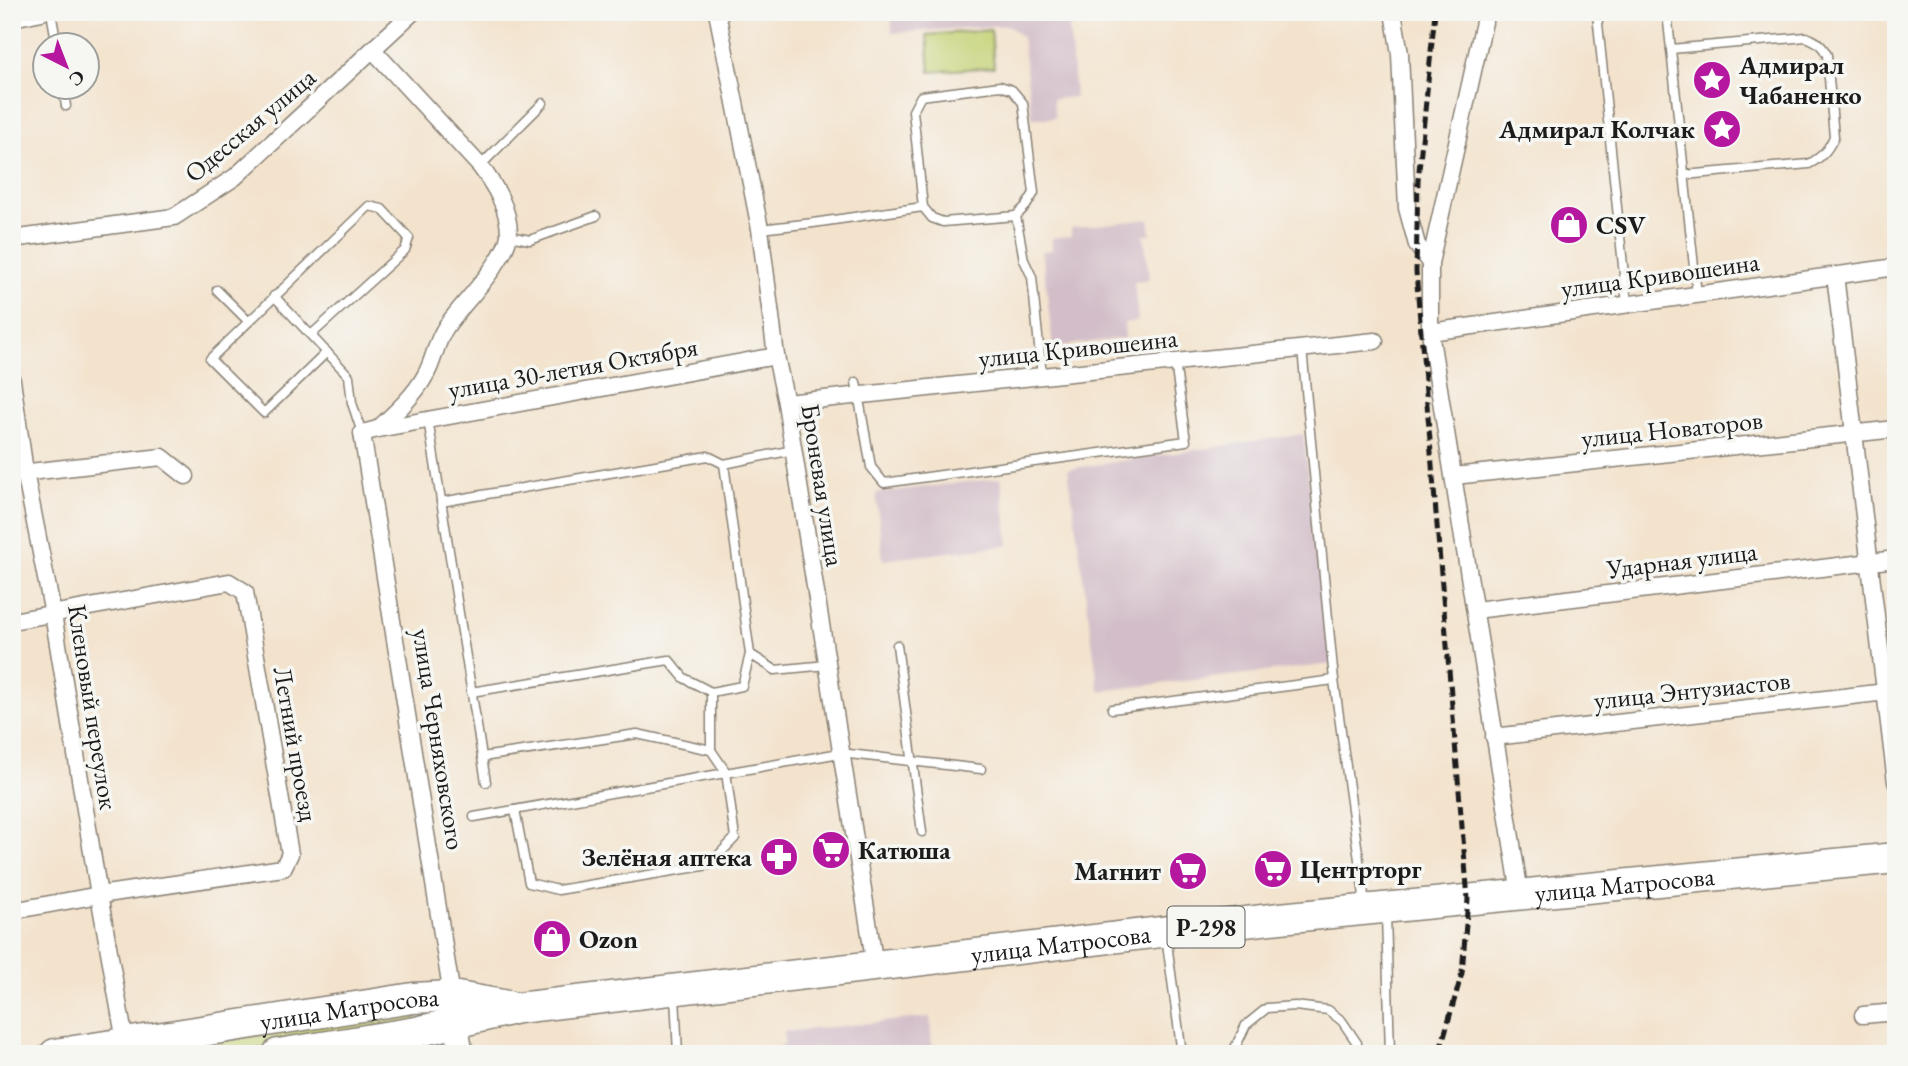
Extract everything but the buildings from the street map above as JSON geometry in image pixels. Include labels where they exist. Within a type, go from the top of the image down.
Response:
[{"type":"highway","name":"улица Матросова","points":[[278,1054],[454,1010],[518,1008],[1375,908],[1896,858]]},
{"type":"highway","name":"улица Матросова","points":[[55,1054],[127,1048],[413,998],[454,1010]]},
{"type":"street","points":[[12,18],[42,12]]},
{"type":"street","name":"Одесская улица","points":[[12,239],[174,217],[235,177],[412,12]]},
{"type":"street","name":"Броневая улица","points":[[717,12],[760,229],[776,356],[786,403],[875,966]]},
{"type":"street","points":[[1393,12],[1400,54],[1407,208],[1417,245],[1430,263]]},
{"type":"street","points":[[1488,16],[1430,263],[1430,332],[1520,894]]},
{"type":"street","points":[[373,50],[480,166],[496,187],[506,210],[509,236]]},
{"type":"street","name":"улица 30-летия Октября","points":[[370,431],[405,403],[425,376],[444,330],[463,303],[485,279],[509,236]]},
{"type":"street","name":"улица Кривошеина","points":[[1430,332],[1896,267]]},
{"type":"street","points":[[1835,275],[1870,562],[1890,692],[1896,782]]},
{"type":"street","name":"улица Кривошеина","points":[[786,403],[857,389],[1042,376],[1375,341]]},
{"type":"street","name":"улица 30-летия Октября","points":[[370,431],[776,356]]},
{"type":"street","name":"Кленовый переулок","points":[[12,380],[19,473],[53,614],[127,1048]]},
{"type":"street","name":"улица Новаторов","points":[[1454,477],[1896,429]]},
{"type":"street","name":"улица Черняховского","points":[[370,431],[461,1054]]},
{"type":"street","points":[[19,473],[162,457],[187,476]]},
{"type":"street","name":"Ударная улица","points":[[1475,610],[1896,559]]},
{"type":"street","name":"Летний проезд","points":[[12,621],[229,582],[245,593],[289,853],[283,867],[12,911]]},
{"type":"street","name":"улица Энтузиастов","points":[[1494,737],[1890,692]]},
{"type":"street","points":[[1863,1015],[1896,1012]]},
{"type":"lane","points":[[51,12],[55,32]]},
{"type":"lane","points":[[1667,12],[1696,295]]},
{"type":"lane","points":[[1597,14],[1627,304]]},
{"type":"lane","points":[[1671,49],[1806,37],[1823,46],[1827,55],[1834,137],[1820,158],[1809,164],[1684,175]]},
{"type":"lane","points":[[1000,86],[1012,90],[1023,103],[1034,194],[1026,206],[1016,216],[943,222],[932,218],[923,207],[913,111],[921,96],[1000,86]]},
{"type":"lane","points":[[65,102],[66,106]]},
{"type":"lane","points":[[480,166],[542,103]]},
{"type":"lane","points":[[311,335],[405,250],[409,238],[382,209],[369,206],[210,359],[264,413],[327,352]]},
{"type":"lane","points":[[760,229],[923,207]]},
{"type":"lane","points":[[509,236],[530,240],[596,216]]},
{"type":"lane","points":[[1016,216],[1024,260],[1031,277],[1042,376]]},
{"type":"lane","points":[[217,290],[248,321]]},
{"type":"lane","points":[[274,296],[349,376],[352,403],[370,431]]},
{"type":"lane","points":[[1302,349],[1334,680],[1375,908],[1390,1054]]},
{"type":"lane","points":[[857,389],[871,467],[884,483],[1186,441],[1175,362]]},
{"type":"lane","points":[[428,419],[486,782]]},
{"type":"lane","points":[[441,502],[708,456],[724,464],[793,450]]},
{"type":"lane","points":[[471,692],[669,660],[684,678],[711,692],[741,686],[750,654],[724,464]]},
{"type":"lane","points":[[897,645],[922,832]]},
{"type":"lane","points":[[750,654],[775,670],[827,665]]},
{"type":"lane","points":[[1112,709],[1334,680]]},
{"type":"lane","points":[[515,810],[529,883],[558,890],[709,864],[735,838],[726,772],[711,750],[711,692]]},
{"type":"lane","points":[[482,757],[637,734],[711,750]]},
{"type":"lane","points":[[474,817],[840,753],[981,769]]},
{"type":"lane","points":[[1166,933],[1182,1054]]},
{"type":"lane","points":[[674,990],[678,1054]]},
{"type":"lane","points":[[1232,1054],[1246,1025],[1267,1008],[1295,1006],[1328,1010],[1342,1021],[1357,1043],[1357,1054]]},
{"type":"shaded area","points":[[891,12],[1068,12],[1075,97],[1053,99],[1055,118],[1032,118],[1022,37],[1008,25],[892,33]]},
{"type":"shaded area","points":[[1149,219],[1151,234],[1144,235],[1149,280],[1134,282],[1138,321],[1124,323],[1125,338],[1053,347],[1042,251],[1052,250],[1051,238],[1071,236],[1071,228]]},
{"type":"shaded area","points":[[1303,434],[1333,664],[1099,691],[1068,469]]},
{"type":"shaded area","points":[[1001,478],[1009,545],[883,560],[876,493]]},
{"type":"shaded area","points":[[930,1017],[932,1054],[782,1054],[780,1045],[785,1044],[783,1032]]},
{"type":"green space","points":[[991,30],[994,67],[930,72],[927,35]]},
{"type":"green space","points":[[414,1006],[417,1024],[225,1054],[152,1054]]},
{"type":"railway","points":[[1435,12],[1418,180],[1416,272],[1468,899],[1462,973],[1439,1054]]},
{"type":"place","name":"Адмирал Чабаненко","points":[[1712,80]]},
{"type":"place","name":"Адмирал Колчак","points":[[1722,129]]},
{"type":"place","name":"CSV","points":[[1569,225]]},
{"type":"place","name":"Катюша","points":[[831,850]]},
{"type":"place","name":"Зелёная аптека","points":[[779,857]]},
{"type":"place","name":"Центрторг","points":[[1273,869]]},
{"type":"place","name":"Магнит","points":[[1188,871]]},
{"type":"place","name":"Ozon","points":[[552,939]]}]
